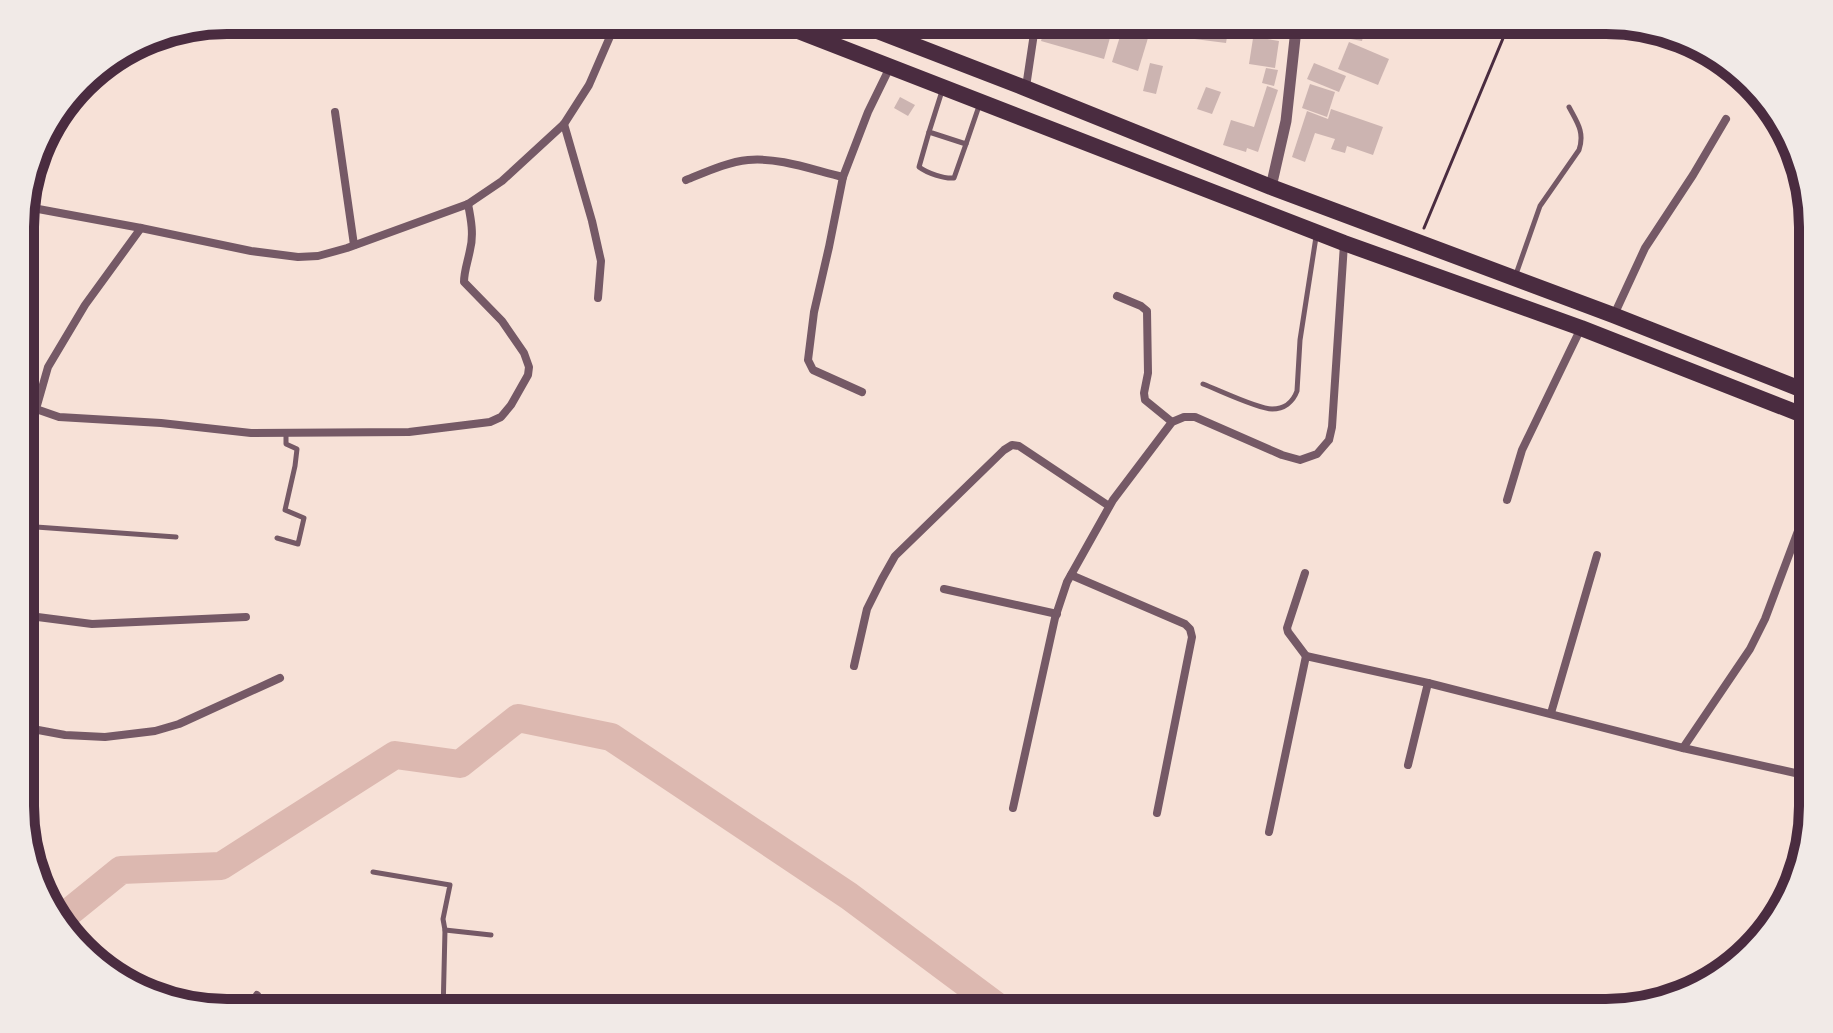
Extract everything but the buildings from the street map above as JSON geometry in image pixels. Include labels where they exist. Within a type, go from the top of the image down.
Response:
[{"type":"highway","points":[[807,34],[1344,243],[1581,328],[1799,414]]},
{"type":"highway","points":[[886,34],[1271,187],[1799,388]]},
{"type":"highway","points":[[925,79],[933,52]]},
{"type":"highway","points":[[1631,349],[1641,326]]},
{"type":"street","points":[[37,199],[36,209],[251,251],[298,257],[318,256],[468,204],[502,181],[564,124],[589,85],[611,34]]},
{"type":"street","points":[[1025,88],[1034,34]]},
{"type":"street","points":[[1271,187],[1286,121],[1295,34]]},
{"type":"street","points":[[862,392],[813,370],[808,360],[814,312],[843,177],[890,66]]},
{"type":"street","points":[[335,112],[354,245]]},
{"type":"street","points":[[1613,315],[1645,248],[1726,119]]},
{"type":"street","points":[[564,124],[601,261],[598,298]]},
{"type":"street","points":[[686,180],[747,160],[772,161],[843,177]]},
{"type":"street","points":[[141,228],[85,305],[48,367],[36,409],[59,417],[161,423],[251,433],[409,432],[490,422],[501,417],[528,375],[529,367],[524,353],[502,321],[464,282],[471,247],[472,224],[468,204]]},
{"type":"street","points":[[1013,808],[1057,614],[1071,575],[1109,506],[1157,439],[1172,422],[1195,417],[1300,460],[1317,454],[1329,440],[1344,243]]},
{"type":"street","points":[[1117,296],[1147,311],[1145,400],[1172,422]]},
{"type":"street","points":[[1507,500],[1522,450],[1581,328]]},
{"type":"street","points":[[854,666],[867,609],[895,556],[1004,450],[1012,445],[1019,446],[1109,506]]},
{"type":"street","points":[[1683,748],[1750,649],[1765,619],[1799,528]]},
{"type":"street","points":[[1551,713],[1597,555]]},
{"type":"street","points":[[1305,573],[1287,628],[1306,656],[1799,774]]},
{"type":"street","points":[[1071,575],[1185,624],[1190,629],[1192,637],[1157,813]]},
{"type":"street","points":[[944,589],[1057,614]]},
{"type":"street","points":[[34,617],[92,624],[246,617]]},
{"type":"street","points":[[1269,832],[1306,656]]},
{"type":"street","points":[[34,729],[105,737],[155,731],[179,724],[280,678]]},
{"type":"street","points":[[1408,765],[1428,683]]},
{"type":"street","points":[[255,999],[257,995]]},
{"type":"lane","points":[[943,86],[919,167],[923,170],[954,178],[981,101]]},
{"type":"lane","points":[[1514,278],[1540,206],[1579,150],[1581,128],[1569,107]]},
{"type":"lane","points":[[929,132],[966,144]]},
{"type":"lane","points":[[1203,384],[1274,409],[1294,399],[1317,232]]},
{"type":"lane","points":[[277,538],[298,544],[304,518],[285,510],[297,449],[286,444],[286,432]]},
{"type":"lane","points":[[34,527],[176,537]]},
{"type":"lane","points":[[373,872],[450,885],[443,919],[443,999]]},
{"type":"lane","points":[[445,930],[491,935]]},
{"type":"path","points":[[1418,243],[1505,34]]},
{"type":"waterway","points":[[67,913],[121,870],[221,866],[395,755],[460,764],[518,718],[611,737],[849,896],[987,999]]}]
